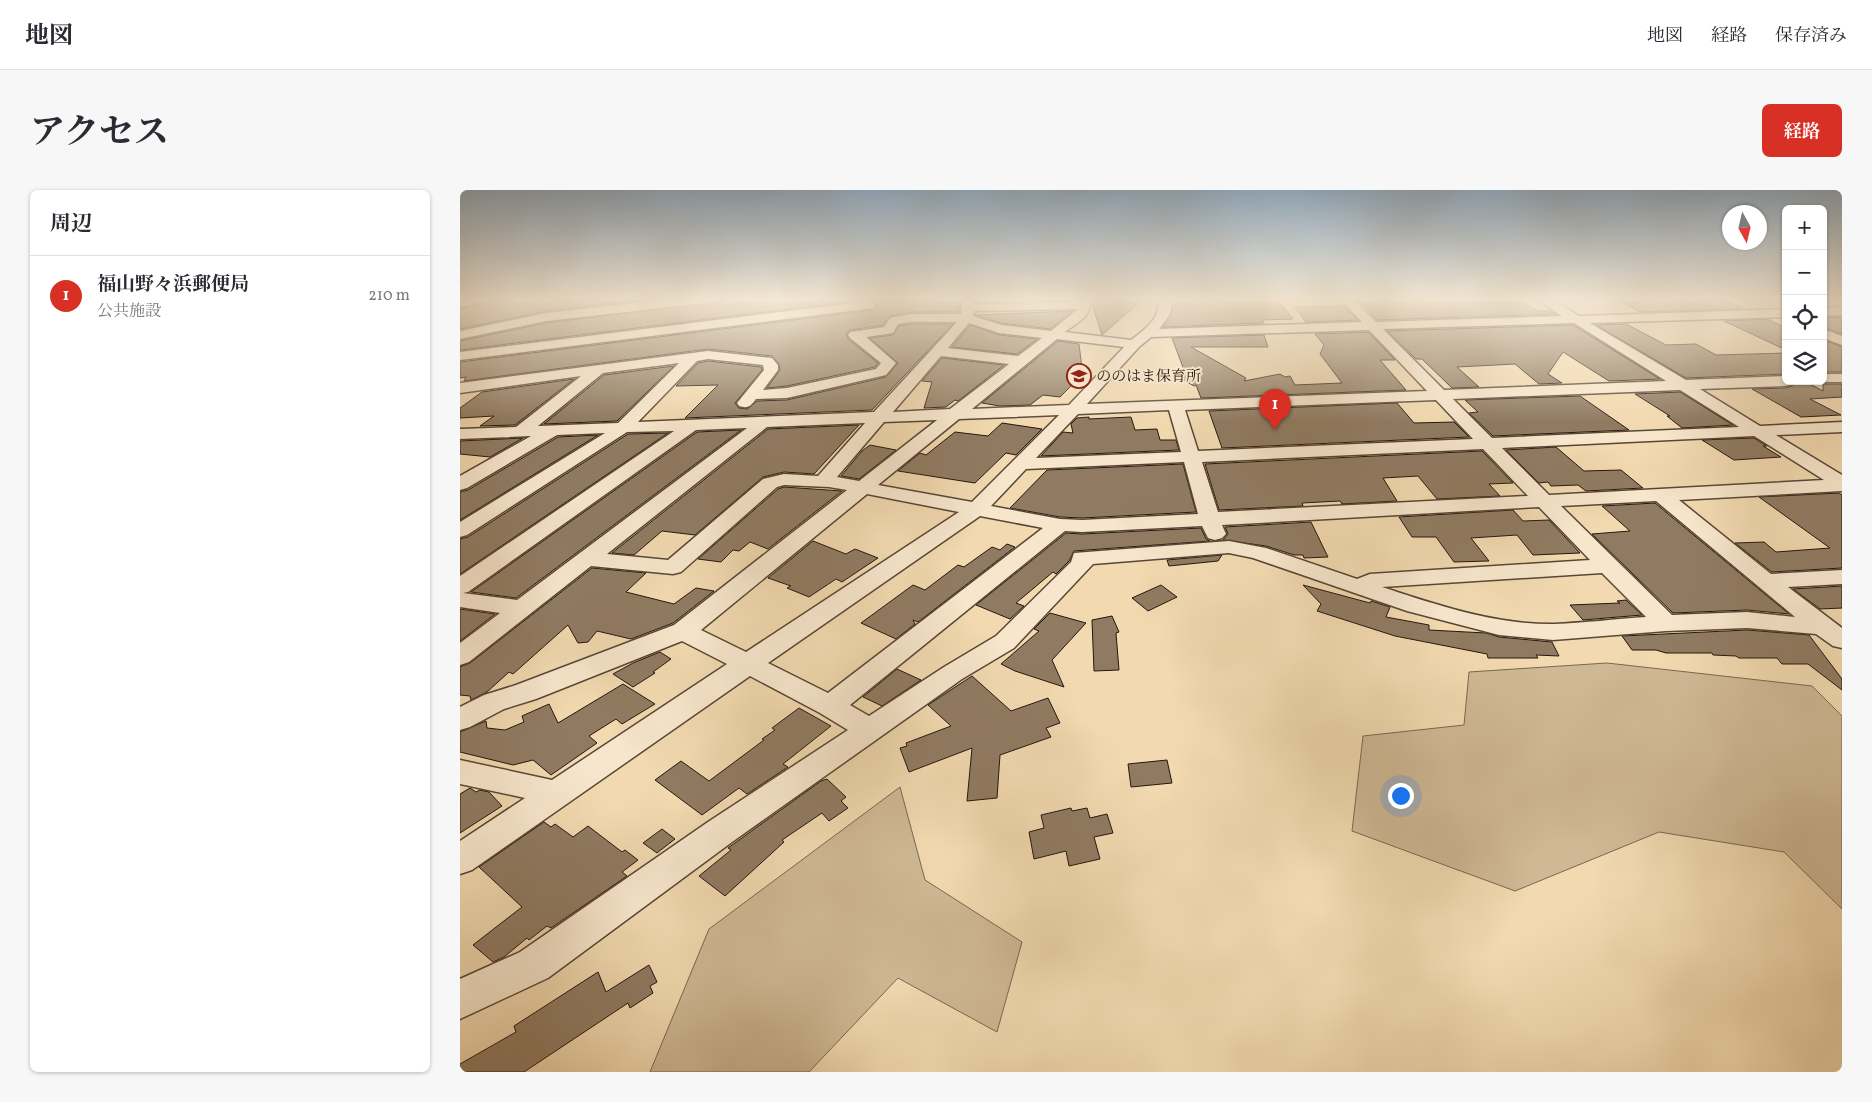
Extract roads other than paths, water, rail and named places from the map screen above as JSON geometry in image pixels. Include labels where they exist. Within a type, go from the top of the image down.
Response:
[{"type":"street","points":[[460,356],[600,339]]},
{"type":"street","points":[[520,432],[598,370],[610,339]]},
{"type":"street","points":[[752,394],[787,393],[881,372],[889,363],[860,339]]},
{"type":"street","points":[[829,481],[827,476],[938,351],[946,339]]},
{"type":"street","points":[[460,720],[494,702],[683,631],[1049,339]]},
{"type":"street","points":[[460,859],[977,508],[1140,339]]},
{"type":"street","points":[[1385,339],[1666,623]]},
{"type":"street","points":[[1614,339],[1682,385],[1842,484]]},
{"type":"street","points":[[1621,339],[1704,384],[1842,466]]},
{"type":"street","points":[[938,351],[1022,362]]},
{"type":"street","points":[[460,388],[714,355],[767,361],[772,365],[771,370],[729,423]]},
{"type":"street","points":[[460,531],[622,428],[692,357]]},
{"type":"street","points":[[460,369],[503,364],[494,381],[460,402]]},
{"type":"street","points":[[1827,379],[1842,378]]},
{"type":"street","points":[[460,434],[1782,381]]},
{"type":"street","points":[[1175,405],[1220,547]]},
{"type":"street","points":[[460,656],[758,427],[761,422]]},
{"type":"street","points":[[460,587],[691,425]]},
{"type":"street","points":[[1020,463],[1489,444],[1842,427]]},
{"type":"street","points":[[460,484],[553,430]]},
{"type":"street","points":[[460,445],[481,433]]},
{"type":"street","points":[[587,559],[674,567],[770,483],[781,480],[829,481],[1071,526],[1662,496],[1842,484]]},
{"type":"street","points":[[1662,496],[1832,633]]},
{"type":"street","points":[[460,999],[534,965],[720,832],[953,673],[1005,642],[1082,564],[1082,558],[1071,526]]},
{"type":"street","points":[[830,706],[1071,526]]},
{"type":"street","points":[[1082,558],[1159,554],[1220,547],[1258,553],[1415,606],[1499,626],[1553,632],[1666,623],[1747,620],[1813,627],[1832,633]]},
{"type":"street","points":[[1360,587],[1370,581],[1608,566]]},
{"type":"street","points":[[1766,581],[1842,577]]},
{"type":"street","points":[[460,600],[523,608]]},
{"type":"street","points":[[683,631],[830,706],[870,730]]},
{"type":"street","points":[[460,772],[541,789],[552,796]]},
{"type":"place","name":"ののはま保育所","points":[[1079,376]]},
{"type":"place","name":"福山野々浜郵便局","points":[[1275,430]]}]
